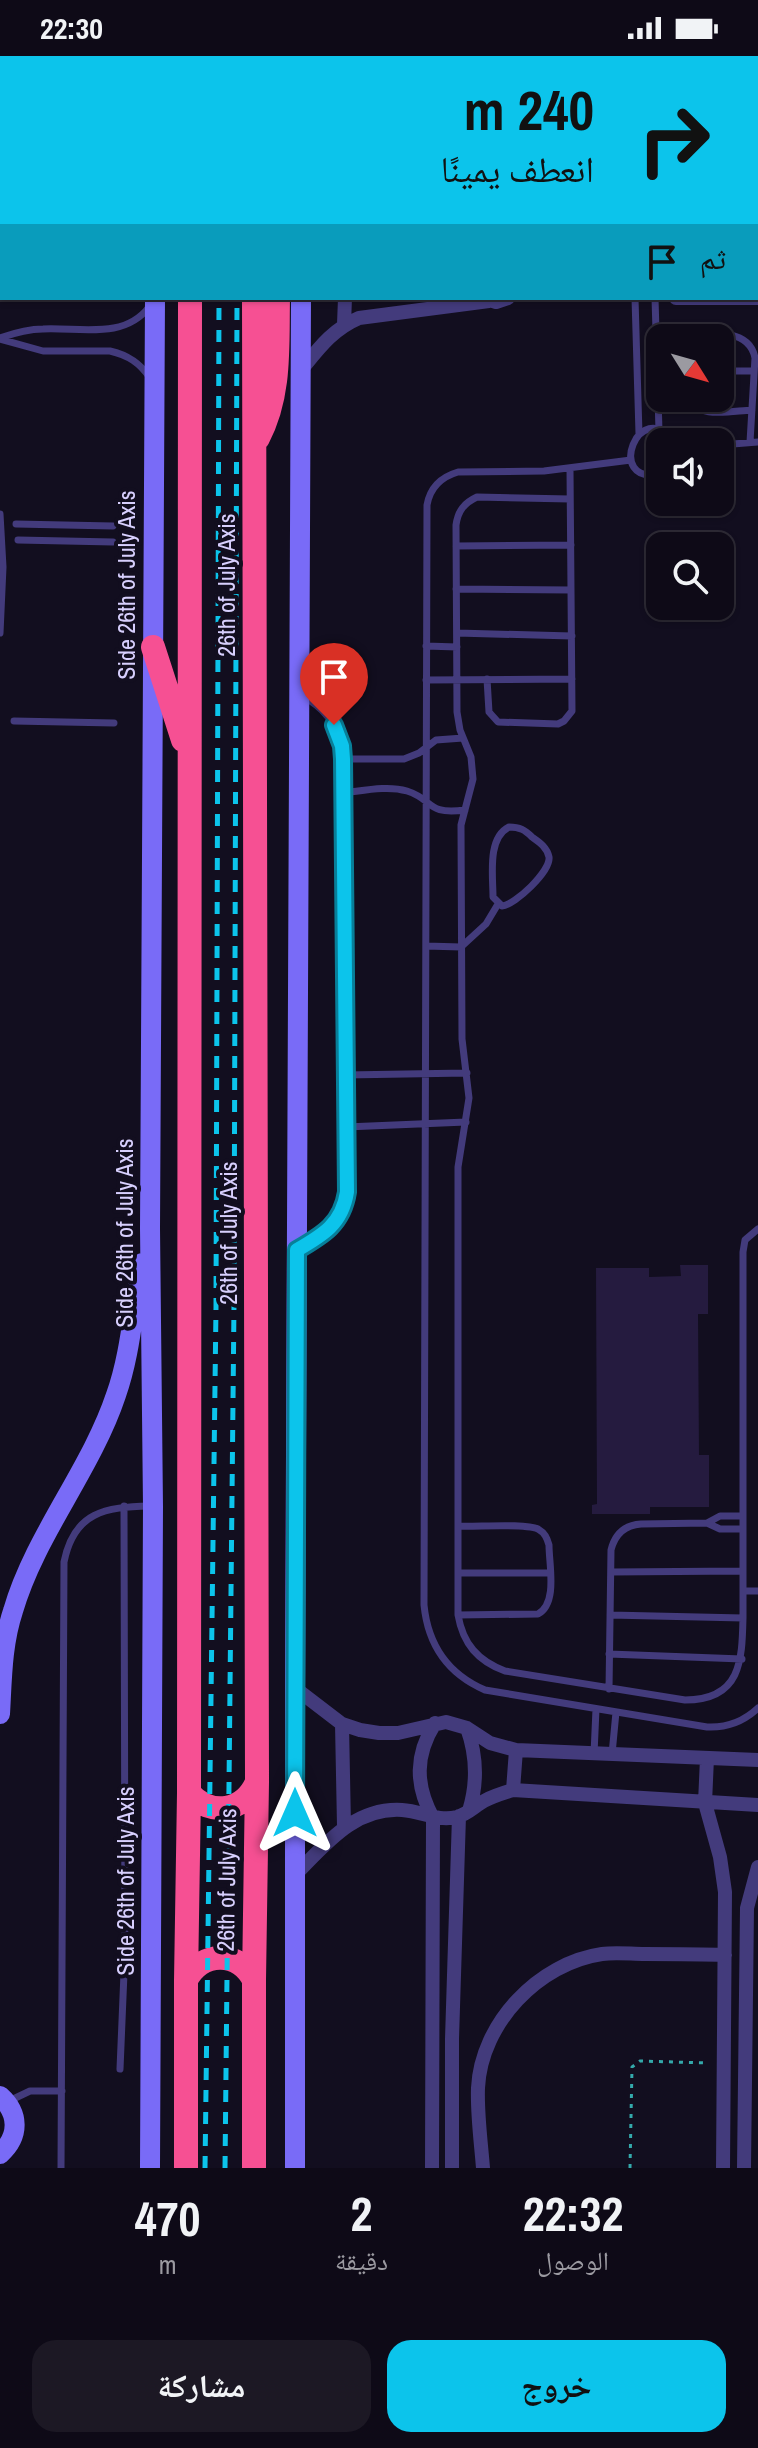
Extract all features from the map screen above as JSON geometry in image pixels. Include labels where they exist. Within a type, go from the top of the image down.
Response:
[{"type":"highway","name":"26th of July Axis","points":[[186,2168],[190,300]]},
{"type":"highway","name":"26th of July Axis","points":[[254,300],[257,1782],[254,2168]]},
{"type":"highway","points":[[254,447],[273,394],[278,300]]},
{"type":"highway","points":[[153,647],[190,762]]},
{"type":"highway","points":[[189,1793],[202,1804],[226,1809],[249,1797],[257,1782]]},
{"type":"highway","points":[[186,1980],[203,1961],[220,1957],[237,1961],[254,1980]]},
{"type":"main road","name":"Side 26th of July Axis","points":[[150,2168],[153,1506],[150,1228],[155,300]]},
{"type":"main road","points":[[295,2168],[301,300]]},
{"type":"main road","points":[[0,1714],[5,1646],[13,1609],[116,1396],[127,1355],[150,1228]]},
{"type":"main road","points":[[0,2154],[11,2142],[14,2133],[14,2116],[4,2099]]},
{"type":"street","points":[[344,324],[345,300]]},
{"type":"street","points":[[302,369],[332,334],[344,324],[359,318],[419,304],[486,300]]},
{"type":"street","points":[[295,1688],[342,1724],[379,1733],[417,1730],[435,1723],[457,1723],[490,1743],[516,1750],[758,1760]]},
{"type":"street","points":[[432,2168],[433,1818],[420,1787],[419,1770],[420,1753],[435,1723]]},
{"type":"street","points":[[342,1724],[344,1826]]},
{"type":"street","points":[[452,2168],[455,1955],[464,1814],[473,1798],[476,1769],[467,1728]]},
{"type":"street","points":[[513,1790],[516,1750]]},
{"type":"street","points":[[707,1758],[705,1803],[723,1875],[723,2168]]},
{"type":"street","points":[[294,1876],[344,1826],[372,1813],[387,1810],[418,1812],[433,1818],[464,1814],[497,1794],[513,1790],[758,1805]]},
{"type":"street","points":[[744,2168],[747,1908],[758,1867]]},
{"type":"street","points":[[432,1954],[455,1955]]},
{"type":"street","points":[[483,2168],[478,2087],[482,2063],[503,2018],[527,1991],[557,1969],[580,1959],[604,1954],[725,1955]]},
{"type":"lane","points":[[0,339],[17,332],[43,329],[120,328],[138,319],[153,300]]},
{"type":"lane","points":[[635,300],[639,434]]},
{"type":"lane","points":[[655,300],[659,428]]},
{"type":"lane","points":[[734,335],[744,338],[754,352],[754,442],[734,444]]},
{"type":"lane","points":[[0,339],[43,351],[120,353],[145,370],[155,388]]},
{"type":"lane","points":[[734,371],[754,371]]},
{"type":"lane","points":[[734,410],[752,410]]},
{"type":"lane","points":[[646,431],[639,434],[631,446],[634,466],[646,474]]},
{"type":"lane","points":[[631,460],[570,469],[458,472],[437,483],[427,505],[424,1605],[429,1632],[441,1657],[461,1677],[499,1694],[718,1728],[740,1721],[758,1708]]},
{"type":"lane","points":[[487,679],[488,707],[494,719],[502,723],[552,724],[564,721],[572,711],[570,469]]},
{"type":"lane","points":[[570,499],[477,497],[460,511],[456,525],[458,721],[473,768],[472,790],[461,833],[462,1039],[469,1098],[458,1167],[458,1615],[469,1646],[494,1668],[685,1700],[713,1695],[729,1684],[742,1659],[743,1252],[745,1240],[758,1229]]},
{"type":"lane","points":[[0,514],[3,567],[0,633]]},
{"type":"lane","points":[[16,524],[113,526]]},
{"type":"lane","points":[[18,540],[113,542]]},
{"type":"lane","points":[[456,546],[571,545]]},
{"type":"lane","points":[[456,589],[571,590]]},
{"type":"lane","points":[[457,633],[572,636]]},
{"type":"lane","points":[[426,646],[457,647]]},
{"type":"lane","points":[[426,680],[572,679]]},
{"type":"lane","points":[[297,1250],[329,1230],[342,1213],[347,1192],[342,746],[334,725],[320,707],[300,695]]},
{"type":"lane","points":[[14,721],[114,723]]},
{"type":"lane","points":[[343,759],[404,759],[442,738],[463,738]]},
{"type":"lane","points":[[343,793],[401,790],[415,794],[443,812],[465,810]]},
{"type":"lane","points":[[519,828],[545,848],[549,857],[548,866],[513,902],[506,906],[498,904],[493,893],[495,841],[504,829],[519,828]]},
{"type":"lane","points":[[426,946],[461,947],[486,924],[498,904]]},
{"type":"lane","points":[[345,1075],[467,1073]]},
{"type":"lane","points":[[346,1127],[466,1122]]},
{"type":"lane","points":[[120,2069],[125,1949],[124,1506]]},
{"type":"lane","points":[[61,2168],[64,1562],[70,1541],[83,1522],[102,1510],[153,1506]]},
{"type":"lane","points":[[707,1523],[720,1516],[743,1516]]},
{"type":"lane","points":[[609,1689],[613,1543],[620,1532],[641,1524],[707,1523],[720,1529],[743,1529]]},
{"type":"lane","points":[[458,1526],[537,1528],[548,1541],[549,1573],[549,1604],[538,1614],[458,1615]]},
{"type":"lane","points":[[611,1572],[743,1571]]},
{"type":"lane","points":[[458,1573],[549,1573]]},
{"type":"lane","points":[[743,1591],[758,1591]]},
{"type":"lane","points":[[610,1615],[743,1618]]},
{"type":"lane","points":[[609,1654],[742,1659]]},
{"type":"lane","points":[[594,1754],[596,1709]]},
{"type":"lane","points":[[612,1754],[616,1712]]},
{"type":"lane","points":[[4,2099],[30,2091],[62,2091]]},
{"type":"path","points":[[630,2168],[632,2067],[636,2062],[723,2064]]},
{"type":"building","points":[[680,1265],[708,1265],[708,1314],[698,1314],[699,1455],[709,1455],[709,1507],[650,1507],[650,1514],[592,1514],[592,1505],[597,1504],[596,1268],[649,1268],[649,1277],[681,1276]]},
{"type":"railway","points":[[205,2168],[216,1307],[219,300]]},
{"type":"railway","points":[[225,2168],[234,1305],[237,300]]},
{"type":"route","points":[[295,1813],[297,1250],[321,1237],[336,1222],[342,1213],[347,1192],[343,759],[334,725]]}]
